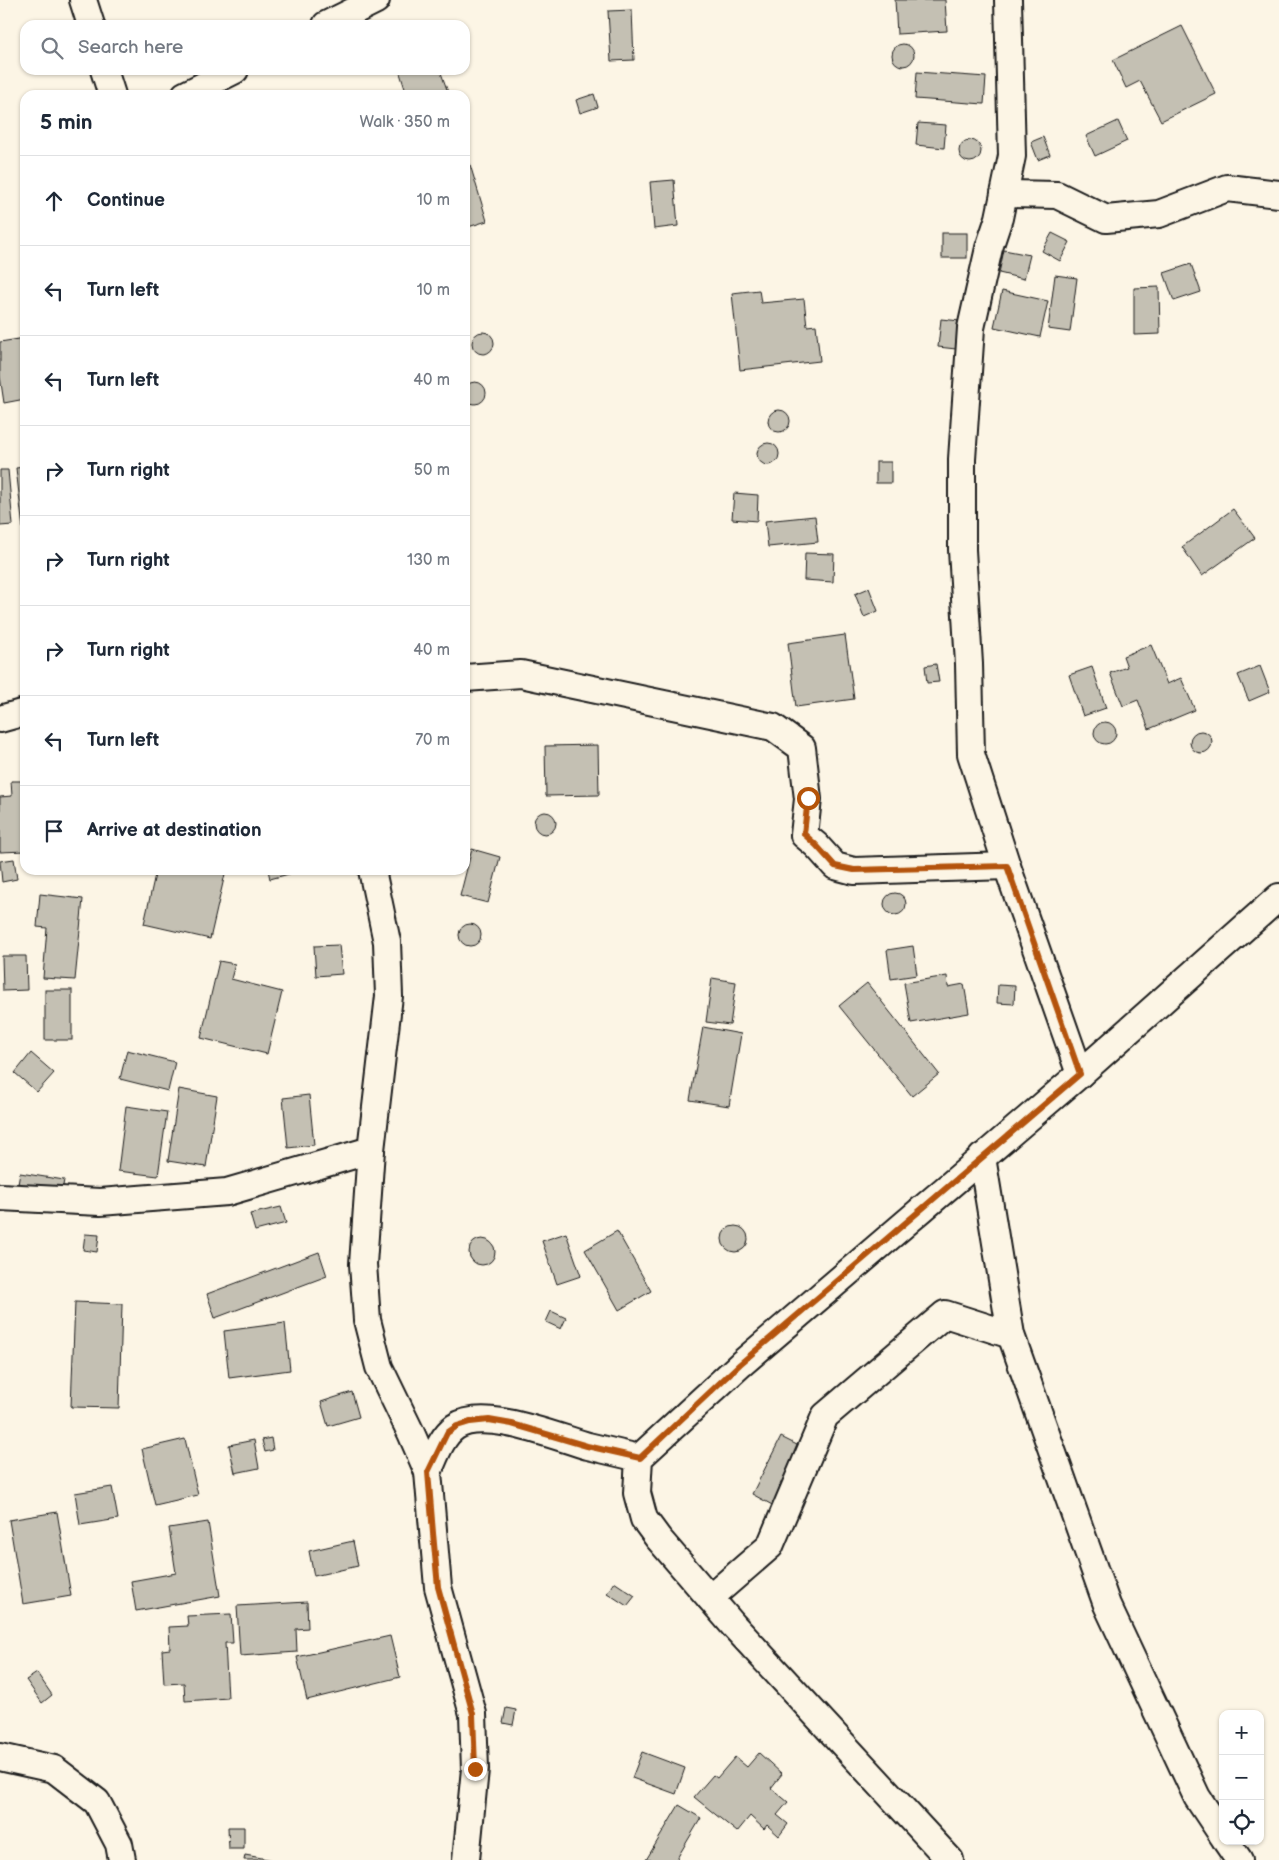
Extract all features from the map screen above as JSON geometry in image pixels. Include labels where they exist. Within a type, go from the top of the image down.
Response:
[{"type":"street","points":[[82,0],[89,20]]},
{"type":"street","points":[[336,20],[376,0]]},
{"type":"street","points":[[1008,0],[1012,156],[971,328],[962,458],[962,541],[969,664],[971,754],[1007,866],[1080,1074]]},
{"type":"street","points":[[106,75],[110,90]]},
{"type":"street","points":[[195,90],[226,75]]},
{"type":"street","points":[[1004,194],[1057,196],[1106,219],[1159,214],[1228,188],[1279,194]]},
{"type":"street","points":[[470,678],[521,674],[772,727],[802,748],[808,798],[804,834],[835,866],[854,870],[1007,866]]},
{"type":"street","points":[[0,719],[20,713]]},
{"type":"street","points":[[373,875],[387,942],[389,996],[370,1150],[362,1264],[367,1320],[379,1367],[428,1472],[438,1587],[473,1714],[475,1769],[466,1860]]},
{"type":"street","points":[[950,1860],[710,1598],[658,1538],[644,1519],[637,1492],[640,1458],[740,1364],[1080,1074],[1279,897]]},
{"type":"street","points":[[0,1197],[100,1202],[227,1192],[370,1150]]},
{"type":"street","points":[[982,1157],[1011,1335],[1107,1605],[1196,1797],[1219,1830]]},
{"type":"street","points":[[710,1598],[770,1546],[825,1416],[945,1314],[1011,1335]]},
{"type":"street","points":[[428,1472],[447,1433],[457,1426],[470,1422],[489,1420],[512,1424],[587,1446],[640,1458]]},
{"type":"street","points":[[0,1757],[54,1769],[97,1802],[119,1844],[122,1860]]},
{"type":"street","points":[[1229,1845],[1239,1860]]},
{"type":"building","points":[[895,0],[945,0],[947,31],[897,34]]},
{"type":"building","points":[[632,10],[634,60],[611,61],[608,11]]},
{"type":"building","points":[[1182,26],[1216,94],[1161,121],[1140,81],[1126,88],[1113,60]]},
{"type":"building","points":[[903,44],[911,47],[914,55],[911,63],[903,66],[895,63],[892,55],[895,47]]},
{"type":"building","points":[[917,72],[986,77],[984,104],[915,99]]},
{"type":"building","points":[[401,75],[442,75],[447,90],[405,90]]},
{"type":"building","points":[[594,94],[598,107],[580,113],[576,100]]},
{"type":"building","points":[[1118,121],[1127,141],[1095,156],[1086,136]]},
{"type":"building","points":[[918,123],[946,125],[944,148],[916,145]]},
{"type":"building","points":[[1043,137],[1050,155],[1038,160],[1031,142]]},
{"type":"building","points":[[970,140],[978,143],[981,151],[978,159],[970,162],[962,159],[959,151],[962,143]]},
{"type":"building","points":[[470,165],[487,221],[470,226]]},
{"type":"building","points":[[674,180],[678,226],[654,229],[650,182]]},
{"type":"building","points":[[942,233],[967,233],[967,258],[942,258]]},
{"type":"building","points":[[1052,233],[1070,242],[1060,261],[1042,251]]},
{"type":"building","points":[[1004,250],[1030,255],[1024,279],[999,273]]},
{"type":"building","points":[[1191,264],[1201,292],[1174,301],[1164,273]]},
{"type":"building","points":[[1055,275],[1077,278],[1070,332],[1048,329]]},
{"type":"building","points":[[1159,287],[1160,334],[1134,335],[1134,288]]},
{"type":"building","points":[[759,290],[761,303],[804,299],[807,326],[816,325],[820,361],[740,370],[732,293]]},
{"type":"building","points":[[1002,291],[1048,301],[1040,337],[994,327]]},
{"type":"building","points":[[941,319],[960,321],[956,349],[938,347]]},
{"type":"building","points":[[483,332],[491,335],[494,343],[491,351],[483,354],[475,351],[472,343],[475,335]]},
{"type":"building","points":[[20,339],[20,400],[4,403],[0,376],[0,342]]},
{"type":"building","points":[[479,383],[486,393],[483,401],[475,404],[470,402],[470,384]]},
{"type":"building","points":[[779,410],[787,413],[790,421],[787,429],[779,432],[771,429],[768,421],[771,413]]},
{"type":"building","points":[[768,443],[776,446],[779,454],[776,462],[768,465],[760,462],[757,454],[760,446]]},
{"type":"building","points":[[876,462],[891,462],[891,483],[876,483]]},
{"type":"building","points":[[16,468],[20,468],[20,503]]},
{"type":"building","points":[[0,470],[8,470],[13,525],[0,526]]},
{"type":"building","points":[[734,493],[758,495],[757,521],[732,519]]},
{"type":"building","points":[[1233,509],[1255,538],[1202,576],[1182,547]]},
{"type":"building","points":[[815,516],[818,542],[768,547],[765,521]]},
{"type":"building","points":[[805,553],[834,554],[833,582],[804,580]]},
{"type":"building","points":[[869,588],[878,611],[864,617],[855,594]]},
{"type":"building","points":[[845,635],[854,699],[796,707],[788,643]]},
{"type":"building","points":[[1151,645],[1167,684],[1181,678],[1195,710],[1149,729],[1138,700],[1123,706],[1110,673],[1127,667],[1123,656]]},
{"type":"building","points":[[936,664],[939,682],[927,683],[925,666]]},
{"type":"building","points":[[1260,666],[1270,692],[1249,701],[1238,675]]},
{"type":"building","points":[[1092,667],[1106,708],[1083,716],[1069,675]]},
{"type":"building","points":[[1105,722],[1113,725],[1116,733],[1113,741],[1105,744],[1097,741],[1094,733],[1097,725]]},
{"type":"building","points":[[1201,731],[1209,734],[1212,742],[1209,750],[1201,753],[1193,750],[1190,742],[1193,734]]},
{"type":"building","points":[[598,745],[599,795],[546,796],[545,746]]},
{"type":"building","points":[[11,781],[20,781],[20,851],[0,852],[0,797],[12,796]]},
{"type":"building","points":[[545,812],[553,815],[556,823],[553,831],[545,834],[537,831],[534,823],[537,815]]},
{"type":"building","points":[[472,849],[500,857],[488,903],[460,896],[465,875],[470,875]]},
{"type":"building","points":[[14,859],[17,879],[2,882],[0,861]]},
{"type":"building","points":[[155,875],[225,875],[210,939],[144,924]]},
{"type":"building","points":[[269,875],[285,875],[270,879]]},
{"type":"building","points":[[895,893],[903,896],[906,904],[903,912],[895,915],[887,912],[884,904],[887,896]]},
{"type":"building","points":[[40,894],[83,899],[75,980],[43,978],[47,928],[37,927]]},
{"type":"building","points":[[470,924],[478,927],[481,935],[478,943],[470,946],[462,943],[459,935],[462,927]]},
{"type":"building","points":[[339,945],[342,974],[316,976],[314,946]]},
{"type":"building","points":[[913,946],[917,975],[891,979],[887,950]]},
{"type":"building","points":[[2,956],[26,956],[27,990],[3,991]]},
{"type":"building","points":[[219,961],[235,964],[231,979],[282,992],[267,1054],[201,1038]]},
{"type":"building","points":[[947,976],[948,987],[964,984],[969,1013],[911,1023],[904,983]]},
{"type":"building","points":[[712,978],[736,982],[730,1025],[706,1022]]},
{"type":"building","points":[[867,983],[939,1074],[912,1096],[839,1006]]},
{"type":"building","points":[[998,985],[1015,986],[1014,1004],[997,1003]]},
{"type":"building","points":[[45,990],[72,990],[72,1040],[45,1040]]},
{"type":"building","points":[[703,1027],[741,1034],[729,1106],[690,1100]]},
{"type":"building","points":[[127,1050],[175,1062],[168,1091],[120,1079]]},
{"type":"building","points":[[31,1053],[54,1073],[37,1092],[15,1073]]},
{"type":"building","points":[[179,1089],[217,1096],[206,1167],[168,1161]]},
{"type":"building","points":[[309,1095],[314,1145],[288,1148],[283,1098]]},
{"type":"building","points":[[126,1106],[167,1112],[158,1176],[118,1171]]},
{"type":"building","points":[[20,1173],[64,1180],[61,1197],[17,1190]]},
{"type":"building","points":[[281,1207],[286,1223],[255,1231],[250,1214]]},
{"type":"building","points":[[735,1226],[744,1230],[748,1239],[744,1248],[735,1252],[726,1248],[722,1239],[726,1230]]},
{"type":"building","points":[[617,1231],[651,1291],[619,1310],[585,1250]]},
{"type":"building","points":[[566,1233],[581,1276],[557,1284],[542,1241]]},
{"type":"building","points":[[85,1234],[99,1235],[97,1252],[83,1250]]},
{"type":"building","points":[[482,1239],[491,1243],[495,1252],[491,1261],[482,1265],[473,1261],[469,1252],[473,1243]]},
{"type":"building","points":[[319,1252],[327,1276],[215,1318],[207,1294]]},
{"type":"building","points":[[75,1302],[122,1304],[119,1408],[71,1407]]},
{"type":"building","points":[[551,1311],[566,1318],[561,1329],[546,1322]]},
{"type":"building","points":[[285,1323],[290,1370],[229,1378],[224,1331]]},
{"type":"building","points":[[352,1392],[359,1417],[328,1426],[321,1402]]},
{"type":"building","points":[[781,1437],[805,1449],[776,1507],[752,1494]]},
{"type":"building","points":[[271,1438],[273,1450],[265,1452],[262,1440]]},
{"type":"building","points":[[185,1439],[198,1495],[155,1505],[142,1449]]},
{"type":"building","points":[[254,1440],[259,1468],[235,1473],[229,1445]]},
{"type":"building","points":[[112,1487],[118,1519],[80,1525],[75,1493]]},
{"type":"building","points":[[57,1512],[71,1596],[23,1604],[9,1520]]},
{"type":"building","points":[[208,1522],[220,1596],[136,1611],[131,1581],[176,1573],[169,1528]]},
{"type":"building","points":[[353,1541],[358,1566],[314,1576],[309,1551]]},
{"type":"building","points":[[614,1582],[635,1596],[627,1606],[607,1593]]},
{"type":"building","points":[[307,1602],[308,1628],[296,1629],[297,1652],[240,1656],[237,1606]]},
{"type":"building","points":[[231,1614],[233,1643],[225,1643],[228,1698],[185,1701],[184,1683],[164,1684],[162,1650],[170,1649],[169,1627],[188,1626],[187,1616]]},
{"type":"building","points":[[390,1636],[400,1677],[307,1700],[297,1657]]},
{"type":"building","points":[[37,1673],[52,1695],[42,1703],[26,1680]]},
{"type":"building","points":[[506,1708],[516,1710],[513,1725],[503,1723]]},
{"type":"building","points":[[642,1752],[685,1768],[676,1794],[632,1778]]},
{"type":"building","points":[[759,1753],[782,1774],[771,1788],[788,1802],[777,1815],[788,1824],[779,1836],[767,1825],[764,1829],[750,1816],[737,1832],[694,1797],[713,1775],[717,1778],[735,1757],[747,1767]]},
{"type":"building","points":[[679,1805],[701,1818],[676,1860],[646,1860]]},
{"type":"building","points":[[228,1827],[244,1827],[244,1849],[229,1849]]},
{"type":"building","points":[[245,1855],[273,1860],[244,1860]]},
{"type":"route","points":[[475,1769],[473,1714],[438,1587],[433,1533],[428,1472],[447,1433],[457,1426],[470,1422],[489,1420],[532,1429],[587,1446],[640,1458],[740,1364],[1080,1074],[1007,866],[854,870],[835,866],[804,834],[808,798]]}]
